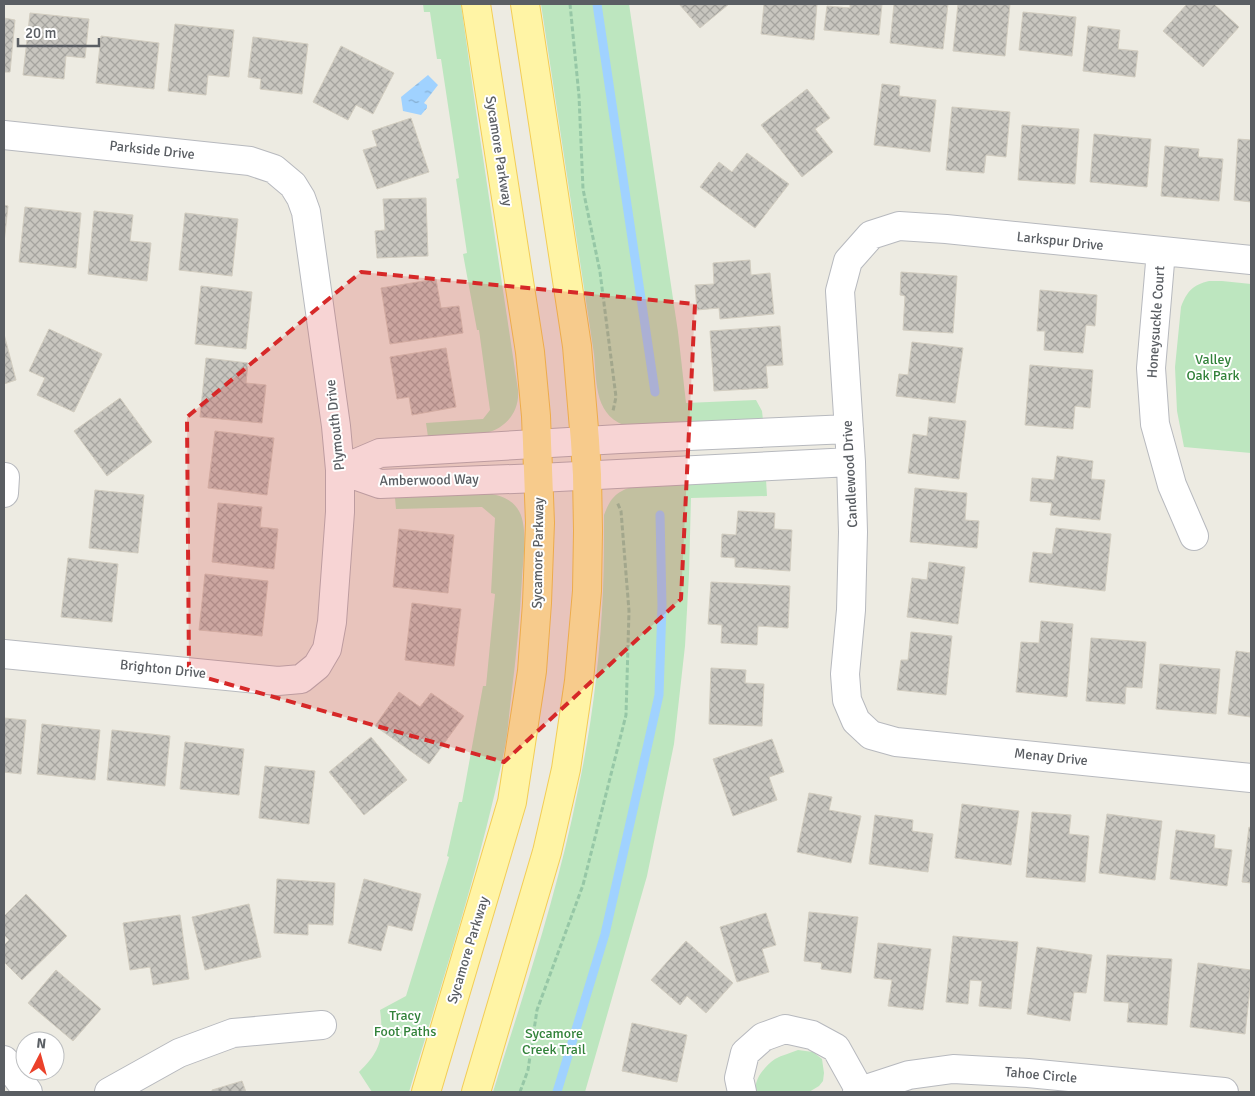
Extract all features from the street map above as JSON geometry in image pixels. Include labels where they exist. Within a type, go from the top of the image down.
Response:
[{"type":"main road","name":"Sycamore Parkway","points":[[426,1092],[512,802],[532,671],[537,612],[540,523],[535,392],[476,4]]},
{"type":"main road","points":[[476,1092],[547,852],[566,769],[579,681],[587,591],[587,475],[577,346],[525,4]]},
{"type":"street","name":"Parkside Drive","points":[[4,135],[250,161],[274,169],[293,185]]},
{"type":"street","name":"Plymouth Drive","points":[[293,185],[301,198],[306,212],[336,426],[340,470],[340,512],[332,622],[327,649],[317,666]]},
{"type":"street","name":"Larkspur Drive","points":[[871,235],[898,226],[946,229],[1251,260]]},
{"type":"street","name":"Candlewood Drive","points":[[856,721],[846,700],[845,674],[851,610],[853,532],[851,462],[840,291],[848,261],[871,235]]},
{"type":"street","name":"Honeysuckle Court","points":[[1161,251],[1151,368],[1156,424],[1172,484],[1194,536]]},
{"type":"street","name":"Amberwood Way","points":[[340,470],[380,453],[849,429]]},
{"type":"street","name":"Amberwood Way","points":[[340,470],[380,484],[851,462]]},
{"type":"street","name":"Brighton Drive","points":[[4,654],[278,681],[301,679],[317,666]]},
{"type":"street","name":"Menay Drive","points":[[856,721],[872,735],[896,742],[1251,778]]},
{"type":"street","points":[[109,1092],[179,1053],[233,1033],[322,1025]]},
{"type":"street","name":"Tahoe Circle","points":[[742,1092],[740,1078],[745,1054],[763,1037],[785,1029],[812,1034],[836,1048],[858,1091],[909,1075],[953,1069],[1028,1073],[1224,1092]]},
{"type":"street","points":[[4,1060],[28,1092]]},
{"type":"highlighted area","points":[[361,272],[695,304],[681,599],[504,762],[189,673],[187,417]]},
{"type":"green space","points":[[423,4],[461,4],[518,390],[514,412],[510,418],[499,428],[485,433],[428,437],[426,423],[483,419],[490,410],[479,330],[477,330],[463,254],[467,253],[456,179],[459,178],[441,59],[437,59],[430,12],[424,12]]},
{"type":"green space","points":[[541,4],[629,4],[678,332],[686,403],[756,400],[762,411],[763,420],[630,427],[618,423],[604,408],[597,388],[594,354]]},
{"type":"green space","name":"Valley Oak Park","points":[[1209,281],[1251,284],[1251,453],[1184,447],[1177,411],[1175,367],[1181,307],[1191,290],[1199,284]]},
{"type":"green space","name":"Sycamore Creek Trail","points":[[766,479],[767,496],[691,498],[685,646],[674,744],[647,876],[585,1092],[493,1092],[561,866],[583,765],[595,691],[600,641],[604,515],[615,496],[634,486]]},
{"type":"green space","name":"Tracy Foot Paths","points":[[487,493],[511,502],[517,508],[521,515],[524,532],[519,623],[505,747],[473,878],[409,1092],[372,1092],[359,1072],[372,1058],[379,1044],[381,1037],[380,1010],[406,996],[449,857],[447,856],[459,802],[462,802],[483,686],[486,686],[495,594],[491,593],[495,518],[482,507],[396,509],[395,498]]},
{"type":"green space","points":[[798,1050],[813,1052],[822,1059],[824,1073],[823,1081],[819,1086],[809,1092],[756,1092],[758,1078],[767,1065],[775,1059]]},
{"type":"water","points":[[428,75],[438,85],[424,103],[427,105],[427,108],[421,115],[403,111],[401,97]]},
{"type":"building","points":[[679,4],[729,4],[700,28]]},
{"type":"building","points":[[764,4],[817,4],[814,40],[761,34]]},
{"type":"building","points":[[850,4],[882,4],[879,35],[824,30],[827,6],[850,8]]},
{"type":"building","points":[[894,4],[948,4],[943,49],[890,43]]},
{"type":"building","points":[[958,4],[1010,4],[1005,56],[953,51]]},
{"type":"building","points":[[1187,4],[1214,4],[1239,27],[1203,67],[1163,31]]},
{"type":"building","points":[[1023,12],[1076,17],[1072,56],[1019,50]]},
{"type":"building","points":[[30,13],[89,19],[85,58],[66,56],[64,79],[23,75]]},
{"type":"building","points":[[4,18],[15,20],[10,72],[4,72]]},
{"type":"building","points":[[175,24],[234,30],[229,77],[208,75],[206,95],[168,91]]},
{"type":"building","points":[[1088,26],[1120,30],[1118,49],[1138,51],[1135,77],[1083,71]]},
{"type":"building","points":[[101,36],[159,43],[154,89],[96,83]]},
{"type":"building","points":[[253,37],[308,44],[302,94],[260,89],[261,79],[248,77]]},
{"type":"building","points":[[341,46],[394,73],[373,114],[356,105],[348,120],[313,102]]},
{"type":"building","points":[[882,84],[900,86],[899,96],[936,100],[930,152],[874,145]]},
{"type":"building","points":[[807,89],[830,118],[815,129],[833,152],[802,177],[761,125]]},
{"type":"building","points":[[952,107],[1010,112],[1006,157],[986,155],[984,173],[946,170]]},
{"type":"building","points":[[411,118],[429,172],[377,189],[363,150],[377,146],[372,131]]},
{"type":"building","points":[[1022,125],[1079,129],[1075,184],[1018,180]]},
{"type":"building","points":[[1094,134],[1151,139],[1147,187],[1090,182]]},
{"type":"building","points":[[1238,139],[1251,140],[1251,202],[1234,200]]},
{"type":"building","points":[[1165,146],[1199,149],[1198,157],[1223,159],[1219,201],[1161,196]]},
{"type":"building","points":[[747,153],[789,184],[755,228],[700,187],[719,162],[732,172]]},
{"type":"building","points":[[426,198],[428,256],[377,258],[375,231],[385,230],[383,199]]},
{"type":"building","points":[[4,205],[8,206],[4,243]]},
{"type":"building","points":[[25,207],[81,213],[76,268],[19,262]]},
{"type":"building","points":[[94,211],[133,215],[130,241],[151,243],[147,281],[88,274]]},
{"type":"building","points":[[185,213],[238,219],[232,276],[179,270]]},
{"type":"building","points":[[750,260],[751,275],[770,273],[774,314],[720,319],[719,308],[697,310],[695,285],[714,284],[713,263]]},
{"type":"building","points":[[901,272],[957,276],[953,333],[903,330],[905,296],[900,295]]},
{"type":"building","points":[[436,279],[441,308],[459,306],[463,333],[390,344],[381,288]]},
{"type":"building","points":[[201,286],[252,292],[246,349],[195,344]]},
{"type":"building","points":[[1040,290],[1097,295],[1095,326],[1086,325],[1083,353],[1044,350],[1045,331],[1037,331]]},
{"type":"building","points":[[780,326],[783,365],[766,366],[768,388],[714,391],[710,331]]},
{"type":"building","points":[[49,329],[102,354],[74,412],[37,395],[45,378],[29,371]]},
{"type":"building","points":[[4,334],[16,380],[4,384]]},
{"type":"building","points":[[912,342],[963,348],[955,403],[896,396],[899,374],[908,375]]},
{"type":"building","points":[[446,348],[456,407],[412,415],[409,397],[397,399],[390,357]]},
{"type":"building","points":[[206,358],[248,363],[246,383],[266,385],[262,423],[200,417]]},
{"type":"building","points":[[1030,365],[1093,370],[1090,408],[1075,406],[1073,429],[1025,425]]},
{"type":"building","points":[[120,398],[152,442],[107,476],[74,431]]},
{"type":"building","points":[[929,417],[966,421],[959,479],[908,473],[913,434],[927,436]]},
{"type":"building","points":[[215,431],[274,438],[267,495],[208,488]]},
{"type":"building","points":[[1057,456],[1093,461],[1091,479],[1105,480],[1100,520],[1050,515],[1052,503],[1030,501],[1032,478],[1054,480]]},
{"type":"building","points":[[915,488],[967,493],[965,520],[979,521],[977,548],[910,542]]},
{"type":"building","points":[[95,490],[144,495],[138,553],[89,548]]},
{"type":"building","points":[[218,503],[262,507],[260,527],[278,529],[274,569],[212,562]]},
{"type":"building","points":[[738,511],[775,513],[774,529],[792,530],[790,571],[735,567],[735,558],[721,557],[722,534],[736,535]]},
{"type":"building","points":[[1056,528],[1111,534],[1105,591],[1029,582],[1033,552],[1052,554]]},
{"type":"building","points":[[399,529],[454,535],[448,593],[393,587]]},
{"type":"building","points":[[68,558],[118,564],[112,622],[61,617]]},
{"type":"building","points":[[929,562],[965,567],[958,624],[907,617],[912,578],[927,580]]},
{"type":"building","points":[[205,574],[268,581],[262,636],[199,630]]},
{"type":"building","points":[[711,582],[790,586],[788,628],[758,626],[757,645],[721,643],[722,625],[708,624]]},
{"type":"building","points":[[412,603],[461,609],[454,666],[405,660]]},
{"type":"building","points":[[1041,621],[1073,624],[1067,697],[1016,692],[1021,642],[1039,643]]},
{"type":"building","points":[[911,632],[952,636],[946,695],[897,690],[901,660],[908,660]]},
{"type":"building","points":[[1091,638],[1146,642],[1142,688],[1126,687],[1125,704],[1086,701]]},
{"type":"building","points":[[1236,651],[1251,653],[1251,717],[1228,714]]},
{"type":"building","points":[[1160,664],[1220,669],[1216,714],[1156,709]]},
{"type":"building","points":[[711,668],[746,670],[745,683],[764,684],[762,726],[709,724]]},
{"type":"building","points":[[399,692],[420,707],[431,693],[464,716],[429,764],[375,726]]},
{"type":"building","points":[[4,718],[26,720],[21,774],[4,772]]},
{"type":"building","points":[[42,724],[100,730],[95,780],[37,774]]},
{"type":"building","points":[[112,730],[170,736],[165,786],[107,780]]},
{"type":"building","points":[[371,737],[407,780],[364,815],[329,772]]},
{"type":"building","points":[[772,739],[784,772],[769,777],[777,800],[733,816],[713,759]]},
{"type":"building","points":[[185,742],[244,749],[239,795],[180,789]]},
{"type":"building","points":[[265,766],[315,771],[309,824],[259,818]]},
{"type":"building","points":[[809,793],[832,797],[829,810],[861,816],[851,863],[797,852]]},
{"type":"building","points":[[962,804],[1019,811],[1011,865],[955,858]]},
{"type":"building","points":[[1032,812],[1071,815],[1069,834],[1089,836],[1085,882],[1026,877]]},
{"type":"building","points":[[1107,814],[1162,821],[1155,880],[1099,873]]},
{"type":"building","points":[[875,815],[913,820],[912,831],[933,834],[928,872],[869,864]]},
{"type":"building","points":[[1249,827],[1251,828],[1251,883],[1242,882]]},
{"type":"building","points":[[1176,830],[1215,835],[1214,848],[1232,850],[1227,886],[1170,879]]},
{"type":"building","points":[[277,879],[335,883],[333,925],[308,924],[308,935],[274,933]]},
{"type":"building","points":[[364,879],[421,894],[412,931],[388,925],[381,951],[348,943]]},
{"type":"building","points":[[26,894],[67,936],[22,980],[4,962],[4,945],[9,940],[4,935],[4,916]]},
{"type":"building","points":[[249,904],[261,957],[205,970],[192,917]]},
{"type":"building","points":[[809,912],[858,917],[851,973],[821,969],[822,963],[804,961]]},
{"type":"building","points":[[766,913],[776,945],[762,949],[769,972],[737,982],[720,927]]},
{"type":"building","points":[[180,915],[189,979],[153,985],[150,967],[130,970],[123,923]]},
{"type":"building","points":[[953,936],[1018,942],[1011,1009],[979,1006],[982,981],[970,980],[968,1004],[946,1002]]},
{"type":"building","points":[[686,941],[733,983],[706,1013],[687,996],[680,1005],[651,980]]},
{"type":"building","points":[[878,943],[931,949],[923,1010],[888,1006],[892,980],[874,978]]},
{"type":"building","points":[[1037,947],[1092,955],[1086,993],[1074,992],[1070,1021],[1027,1014]]},
{"type":"building","points":[[1107,955],[1172,959],[1167,1025],[1127,1022],[1129,1003],[1104,1001]]},
{"type":"building","points":[[1198,963],[1251,970],[1245,1034],[1190,1027]]},
{"type":"building","points":[[56,970],[101,1009],[73,1041],[65,1034],[65,1031],[61,1031],[28,1003]]},
{"type":"building","points":[[632,1023],[687,1035],[677,1082],[622,1071]]},
{"type":"building","points":[[242,1081],[246,1092],[212,1092],[212,1090]]},
{"type":"waterway","points":[[597,4],[655,392]]},
{"type":"waterway","points":[[557,1092],[605,934],[659,695],[662,606],[660,515]]}]
